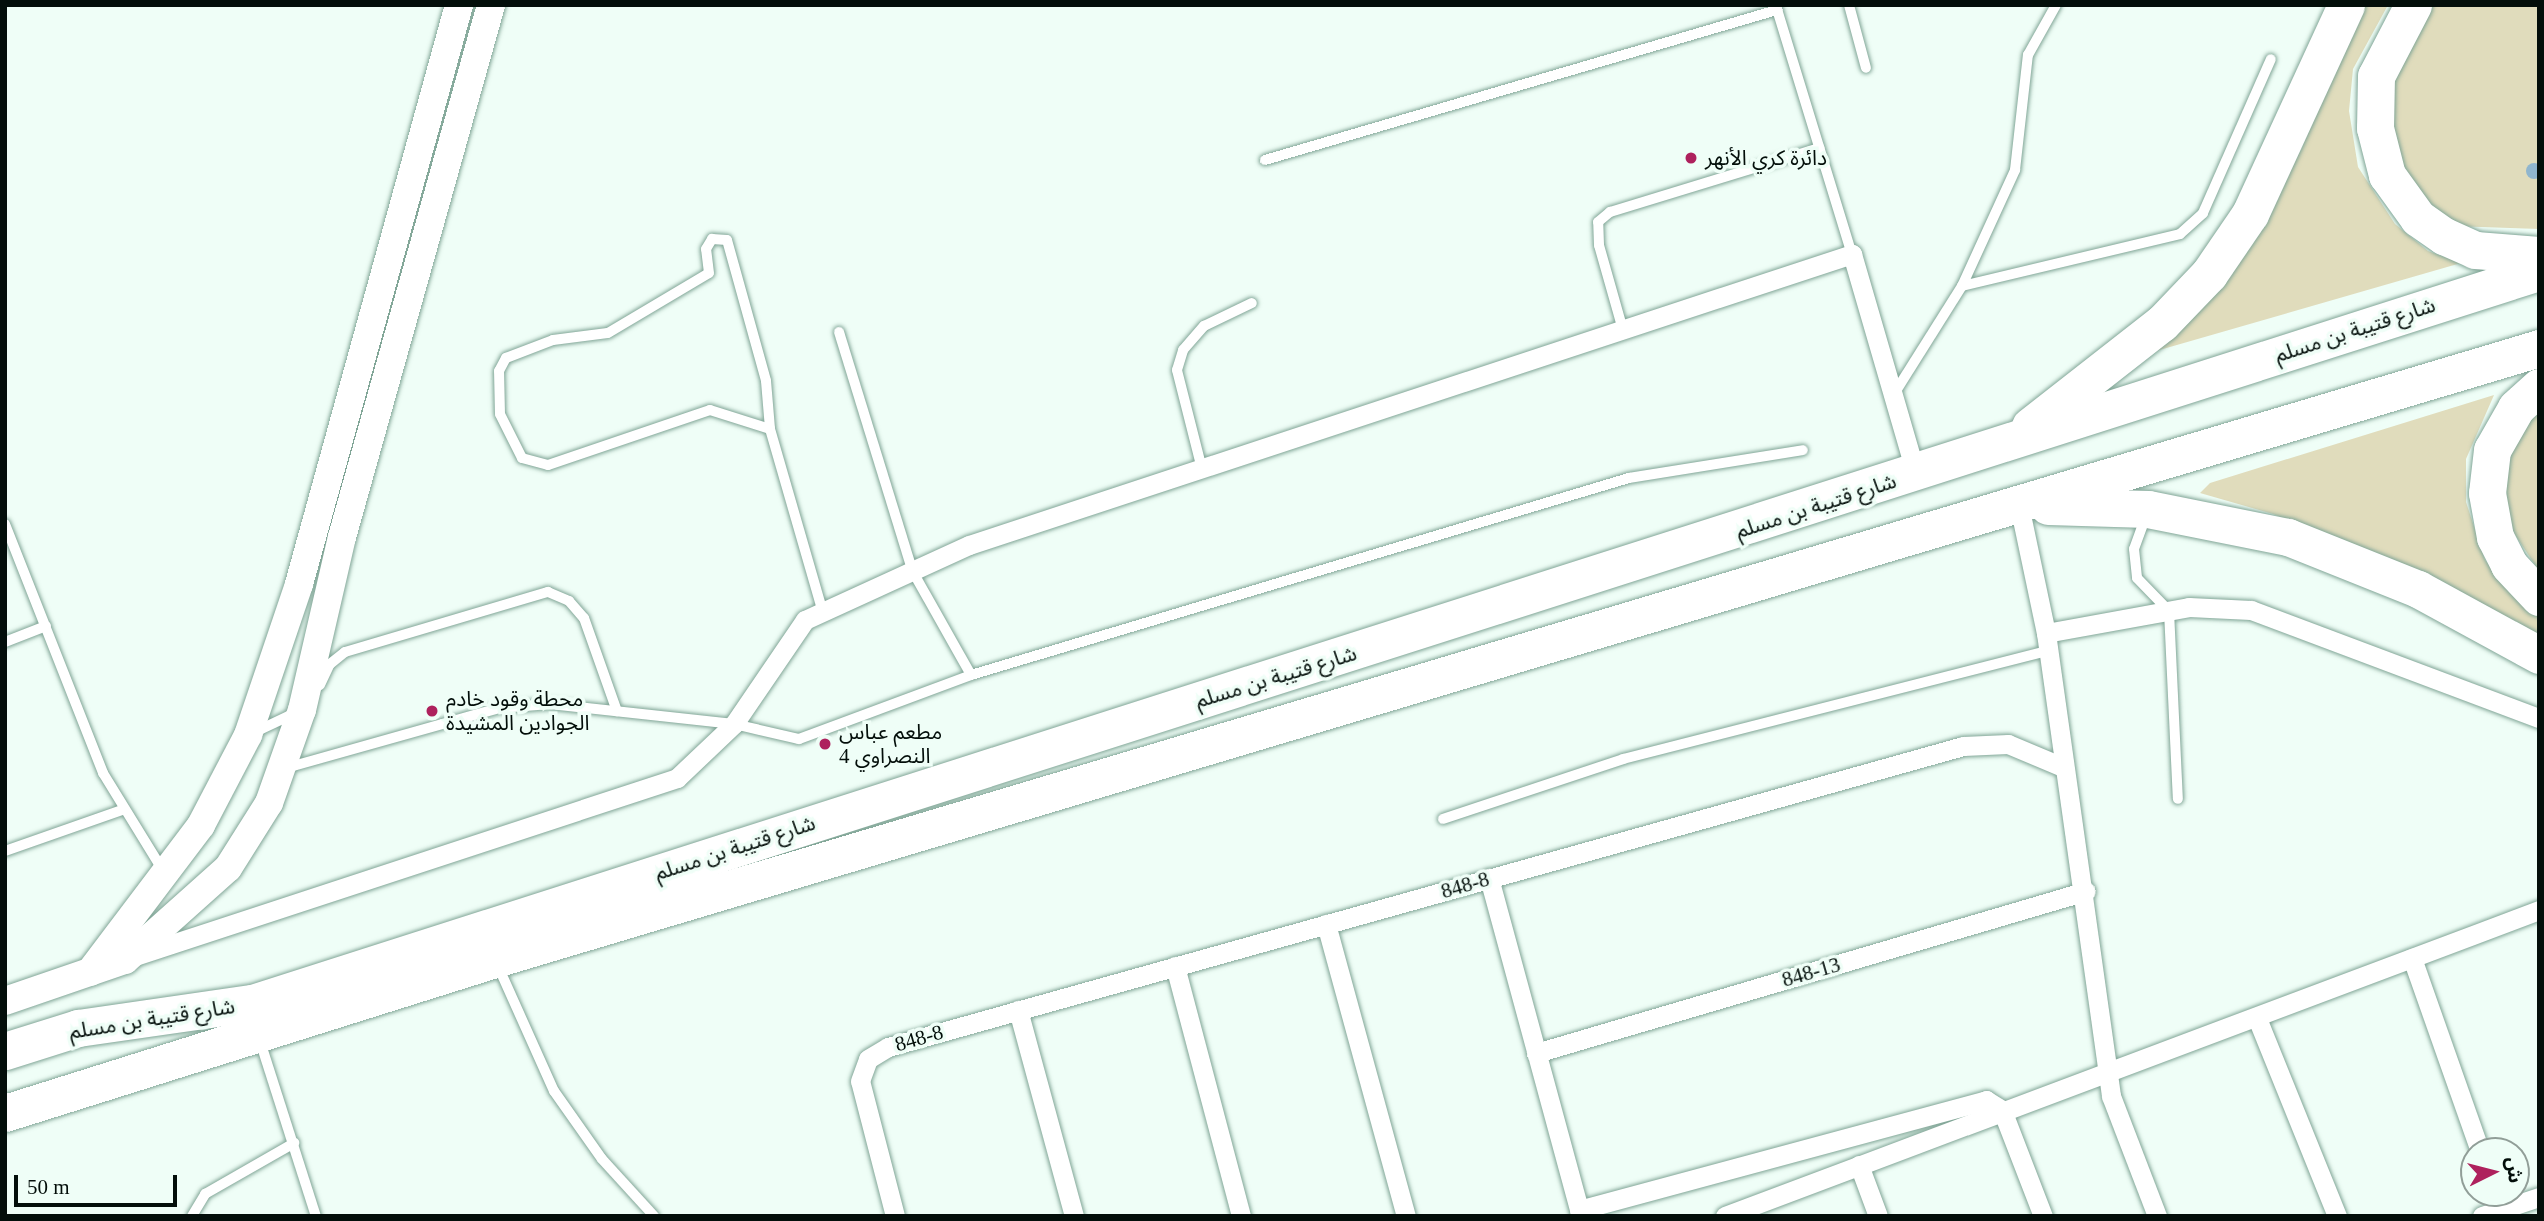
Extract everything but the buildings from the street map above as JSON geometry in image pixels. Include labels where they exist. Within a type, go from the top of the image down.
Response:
[{"type":"highway","points":[[1998,448],[2162,323],[2209,274],[2250,214],[2346,5]]},
{"type":"highway","points":[[2413,5],[2380,59],[2375,128],[2387,175],[2418,218],[2475,250],[2539,255]]},
{"type":"highway","name":"شارع قتيبة بن مسلم","points":[[5,1051],[78,1028],[252,1003],[1916,475],[2539,272]]},
{"type":"highway","name":"شارع قتيبة بن مسلم","points":[[5,1113],[495,959],[2539,348]]},
{"type":"highway","points":[[2539,387],[2516,408],[2492,450],[2487,493],[2495,537],[2509,565],[2539,597]]},
{"type":"highway","points":[[2019,505],[2148,509],[2242,524],[2353,561],[2531,652]]},
{"type":"street","points":[[90,972],[167,875],[248,735],[299,584],[459,5]]},
{"type":"street","points":[[125,960],[228,868],[285,768],[302,710],[342,537],[491,5]]},
{"type":"street","points":[[5,1001],[677,778],[734,724],[806,620],[969,545],[1852,254],[1916,475]]},
{"type":"street","points":[[2019,505],[2047,642],[2063,767],[2086,891],[2108,1075],[2122,1138],[2157,1216]]},
{"type":"street","points":[[2047,642],[2169,611],[2210,606],[2261,612],[2539,718]]},
{"type":"street","name":"848-8","points":[[895,1216],[861,1092],[868,1059],[888,1047],[1977,743],[2008,744],[2063,767]]},
{"type":"street","points":[[1489,878],[1580,1213],[1965,1101],[1986,1100],[2002,1110],[2043,1216]]},
{"type":"street","name":"848-13","points":[[1536,1053],[2086,891]]},
{"type":"street","points":[[1725,1216],[1747,1212],[2002,1110],[2108,1075],[2539,910]]},
{"type":"street","points":[[1326,924],[1406,1216]]},
{"type":"street","points":[[2412,958],[2475,1137]]},
{"type":"street","points":[[1175,966],[1241,1216]]},
{"type":"street","points":[[1018,1010],[1074,1216]]},
{"type":"street","points":[[2258,1018],[2337,1216]]},
{"type":"street","points":[[1859,1165],[1878,1216]]},
{"type":"lane","points":[[1849,5],[1866,68]]},
{"type":"lane","points":[[1894,394],[1962,286],[2015,170],[2028,55],[2056,5]]},
{"type":"lane","points":[[1265,160],[1776,8],[1852,254]]},
{"type":"lane","points":[[1962,286],[2180,233],[2203,213],[2271,60]]},
{"type":"lane","points":[[1623,331],[1598,246],[1598,222],[1610,212],[1819,148]]},
{"type":"lane","points":[[770,429],[710,410],[548,465],[522,458],[500,414],[499,371],[506,358],[553,340],[608,333],[709,273],[706,249],[712,239],[727,240],[766,381],[770,429],[823,613]]},
{"type":"lane","points":[[1202,469],[1177,370],[1184,350],[1204,326],[1252,303]]},
{"type":"lane","points":[[839,332],[913,572],[971,675]]},
{"type":"lane","points":[[285,768],[500,708],[550,704],[734,724],[799,739],[971,675],[1629,478],[1803,450]]},
{"type":"lane","points":[[2148,509],[2134,549],[2137,578],[2169,611],[2178,799]]},
{"type":"lane","points":[[5,524],[122,810],[167,875]]},
{"type":"lane","points":[[248,735],[302,710],[330,664],[345,652],[548,592],[569,601],[584,618],[617,711]]},
{"type":"lane","points":[[5,642],[46,626]]},
{"type":"lane","points":[[1443,818],[1623,759],[2047,642]]},
{"type":"lane","points":[[5,851],[122,810]]},
{"type":"lane","points":[[495,959],[554,1091],[602,1159],[654,1216]]},
{"type":"lane","points":[[258,1034],[316,1216]]},
{"type":"lane","points":[[192,1216],[205,1194],[294,1143]]},
{"type":"shaded area","points":[[2362,5],[2388,5],[2353,69],[2349,111],[2358,167],[2395,224],[2428,251],[2461,263],[2156,351],[2194,317],[2241,258],[2301,150]]},
{"type":"shaded area","points":[[2435,5],[2539,5],[2539,229],[2453,226],[2411,196],[2382,112],[2414,25]]},
{"type":"shaded area","points":[[2494,395],[2466,459],[2466,502],[2485,560],[2539,617],[2539,638],[2363,551],[2273,514],[2200,493],[2210,483]]},
{"type":"shaded area","points":[[2539,399],[2539,571],[2510,527],[2498,488],[2519,416]]},
{"type":"water","points":[[2534,163],[2540,165],[2540,177],[2534,179],[2528,177],[2526,171],[2528,165]]},
{"type":"place","name":"دائرة كري الأنهر","points":[[1691,158]]},
{"type":"place","name":"محطة وقود خادم الجوادين المشيدة","points":[[432,711]]},
{"type":"place","name":"مطعم عباس النصراوي 4","points":[[825,744]]}]
